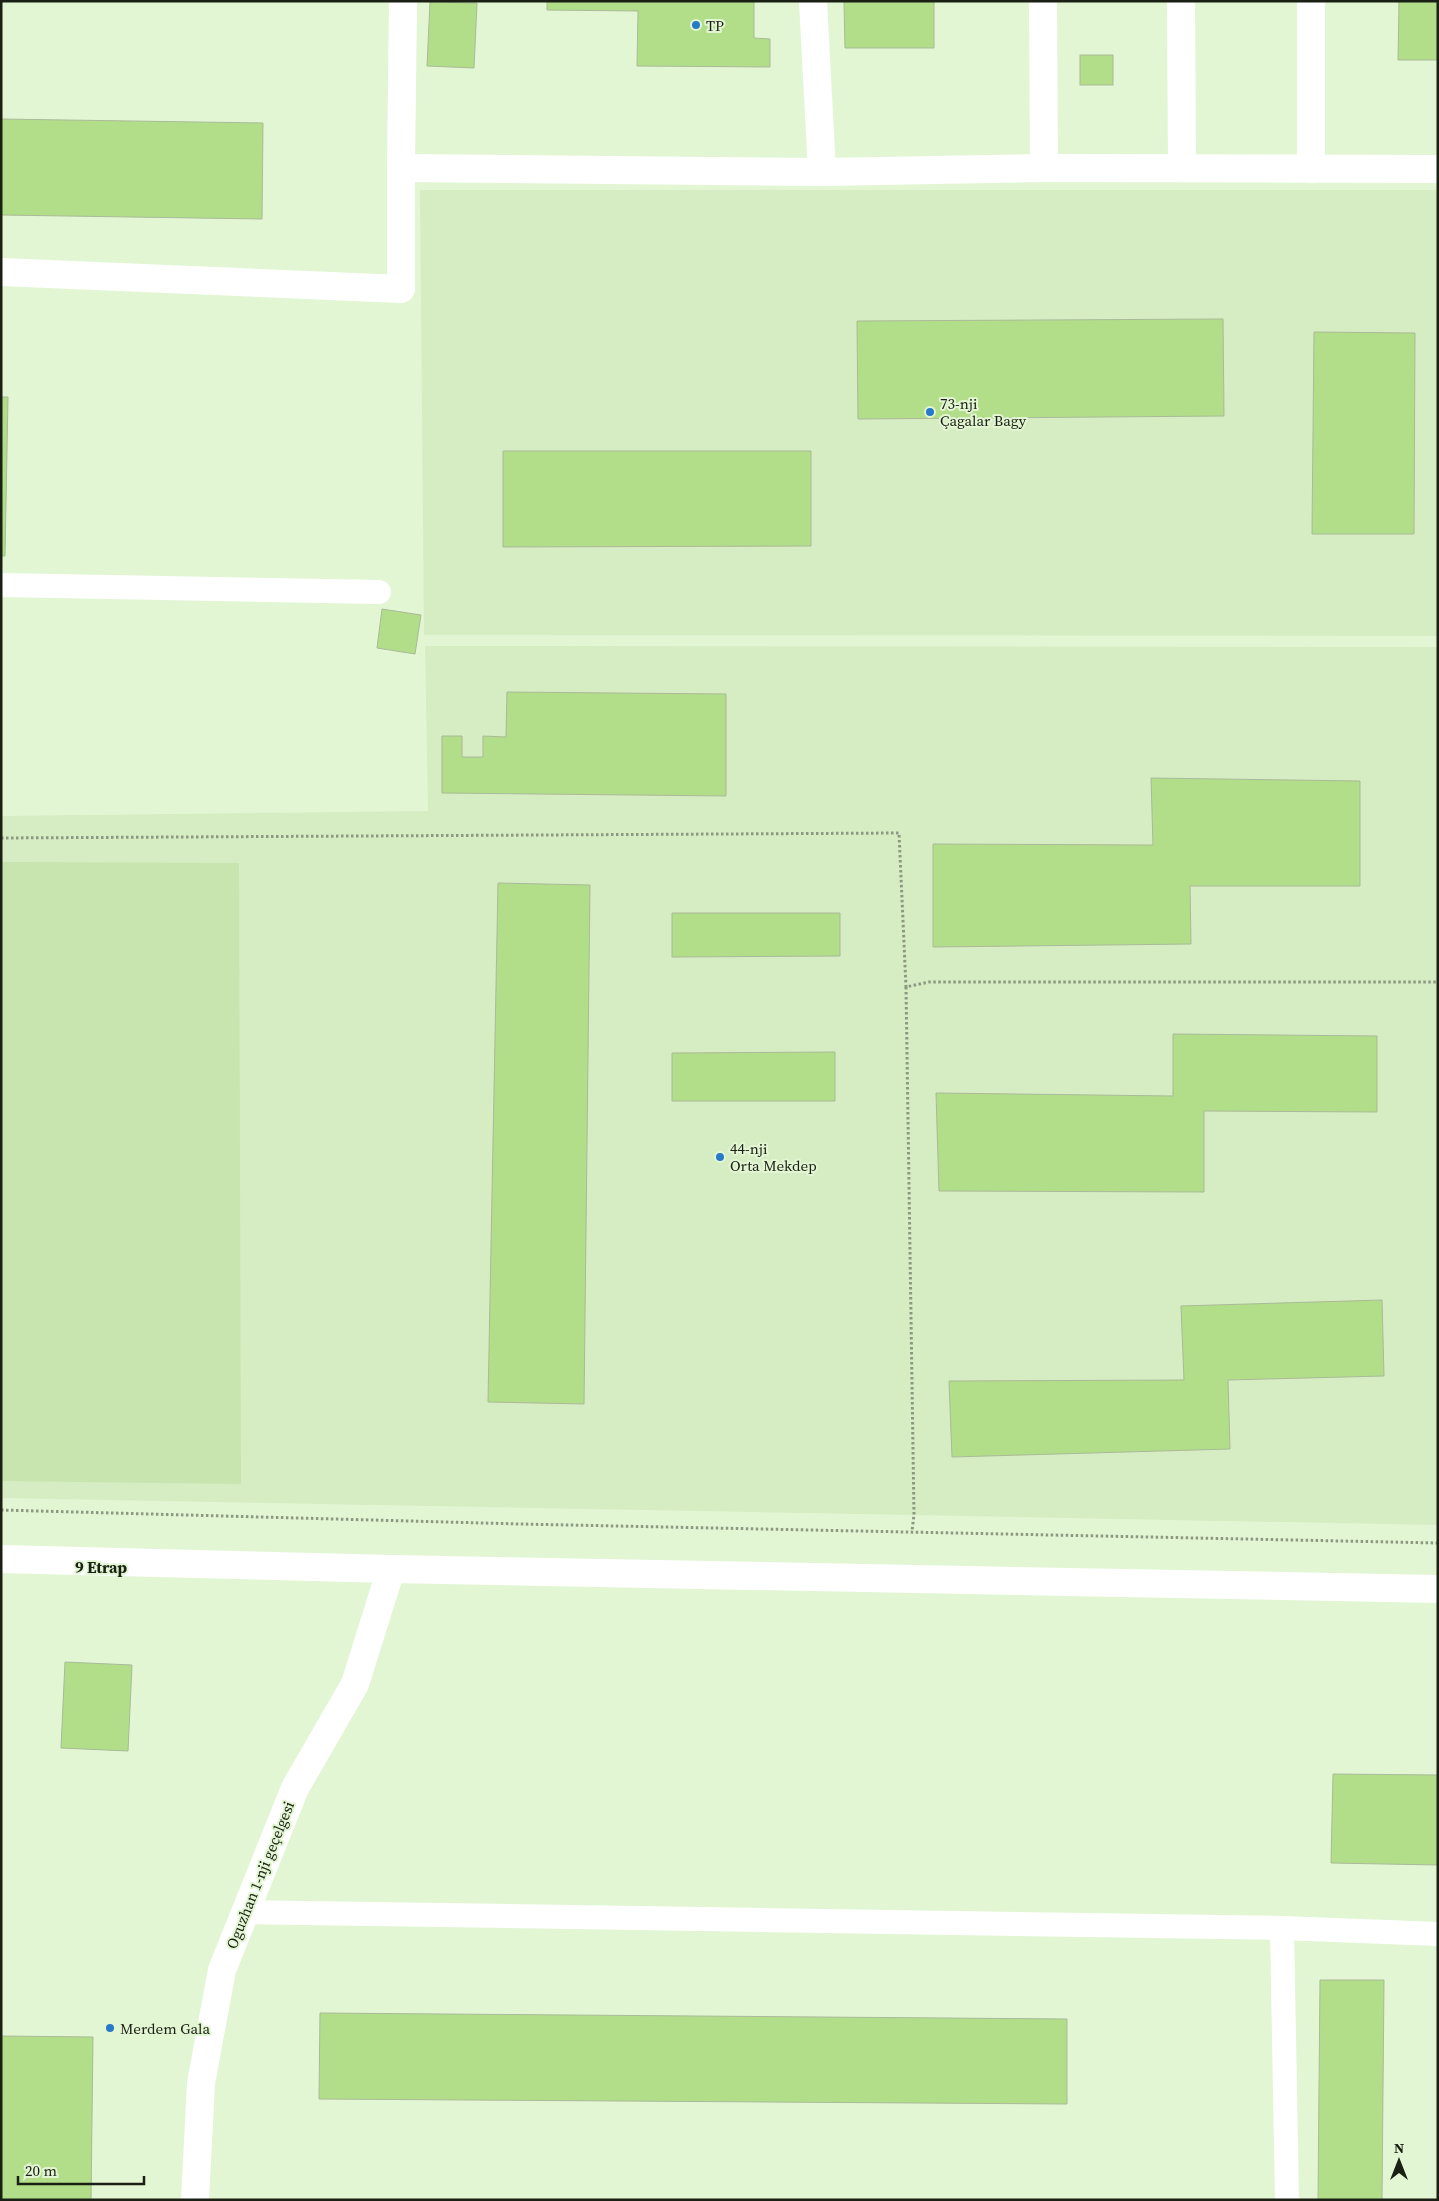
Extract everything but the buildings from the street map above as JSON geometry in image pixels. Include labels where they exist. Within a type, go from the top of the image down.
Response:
[{"type":"street","points":[[1,272],[401,288],[403,1]]},
{"type":"street","points":[[814,1],[822,172]]},
{"type":"street","points":[[1043,1],[1044,168]]},
{"type":"street","points":[[1181,1],[1182,168]]},
{"type":"street","points":[[1311,1],[1311,169]]},
{"type":"street","points":[[401,168],[822,172],[1044,168],[1438,169]]},
{"type":"street","points":[[1,1559],[391,1569],[1438,1589]]},
{"type":"street","name":"Oguzhan 1-nji geçelgesi","points":[[195,2200],[201,2083],[222,1970],[295,1788],[355,1684],[391,1569]]},
{"type":"lane","points":[[1,585],[379,592]]},
{"type":"lane","points":[[245,1912],[1282,1928],[1438,1934]]},
{"type":"lane","points":[[1282,1928],[1287,2200]]},
{"type":"path","points":[[1,838],[899,833],[906,987],[914,1515],[912,1531]]},
{"type":"path","points":[[906,987],[929,982],[1438,982]]},
{"type":"path","points":[[1,1510],[530,1524],[1438,1543]]},
{"type":"shaded area","name":"73-nji Çagalar Bagy","points":[[420,190],[1438,190],[1438,636],[424,635]]},
{"type":"shaded area","name":"44-nji Orta Mekdep","points":[[425,646],[1438,647],[1438,1525],[1,1498],[1,816],[428,811]]},
{"type":"shaded area","points":[[1,862],[239,863],[241,1484],[1,1481]]},
{"type":"place","name":"TP","points":[[696,25]]},
{"type":"place","name":"73-nji Çagalar Bagy","points":[[930,412]]},
{"type":"place","name":"44-nji Orta Mekdep","points":[[720,1157]]},
{"type":"place","name":"Merdem Gala","points":[[110,2028]]},
{"type":"district","name":"9 Etrap","points":[[101,1567]]}]
